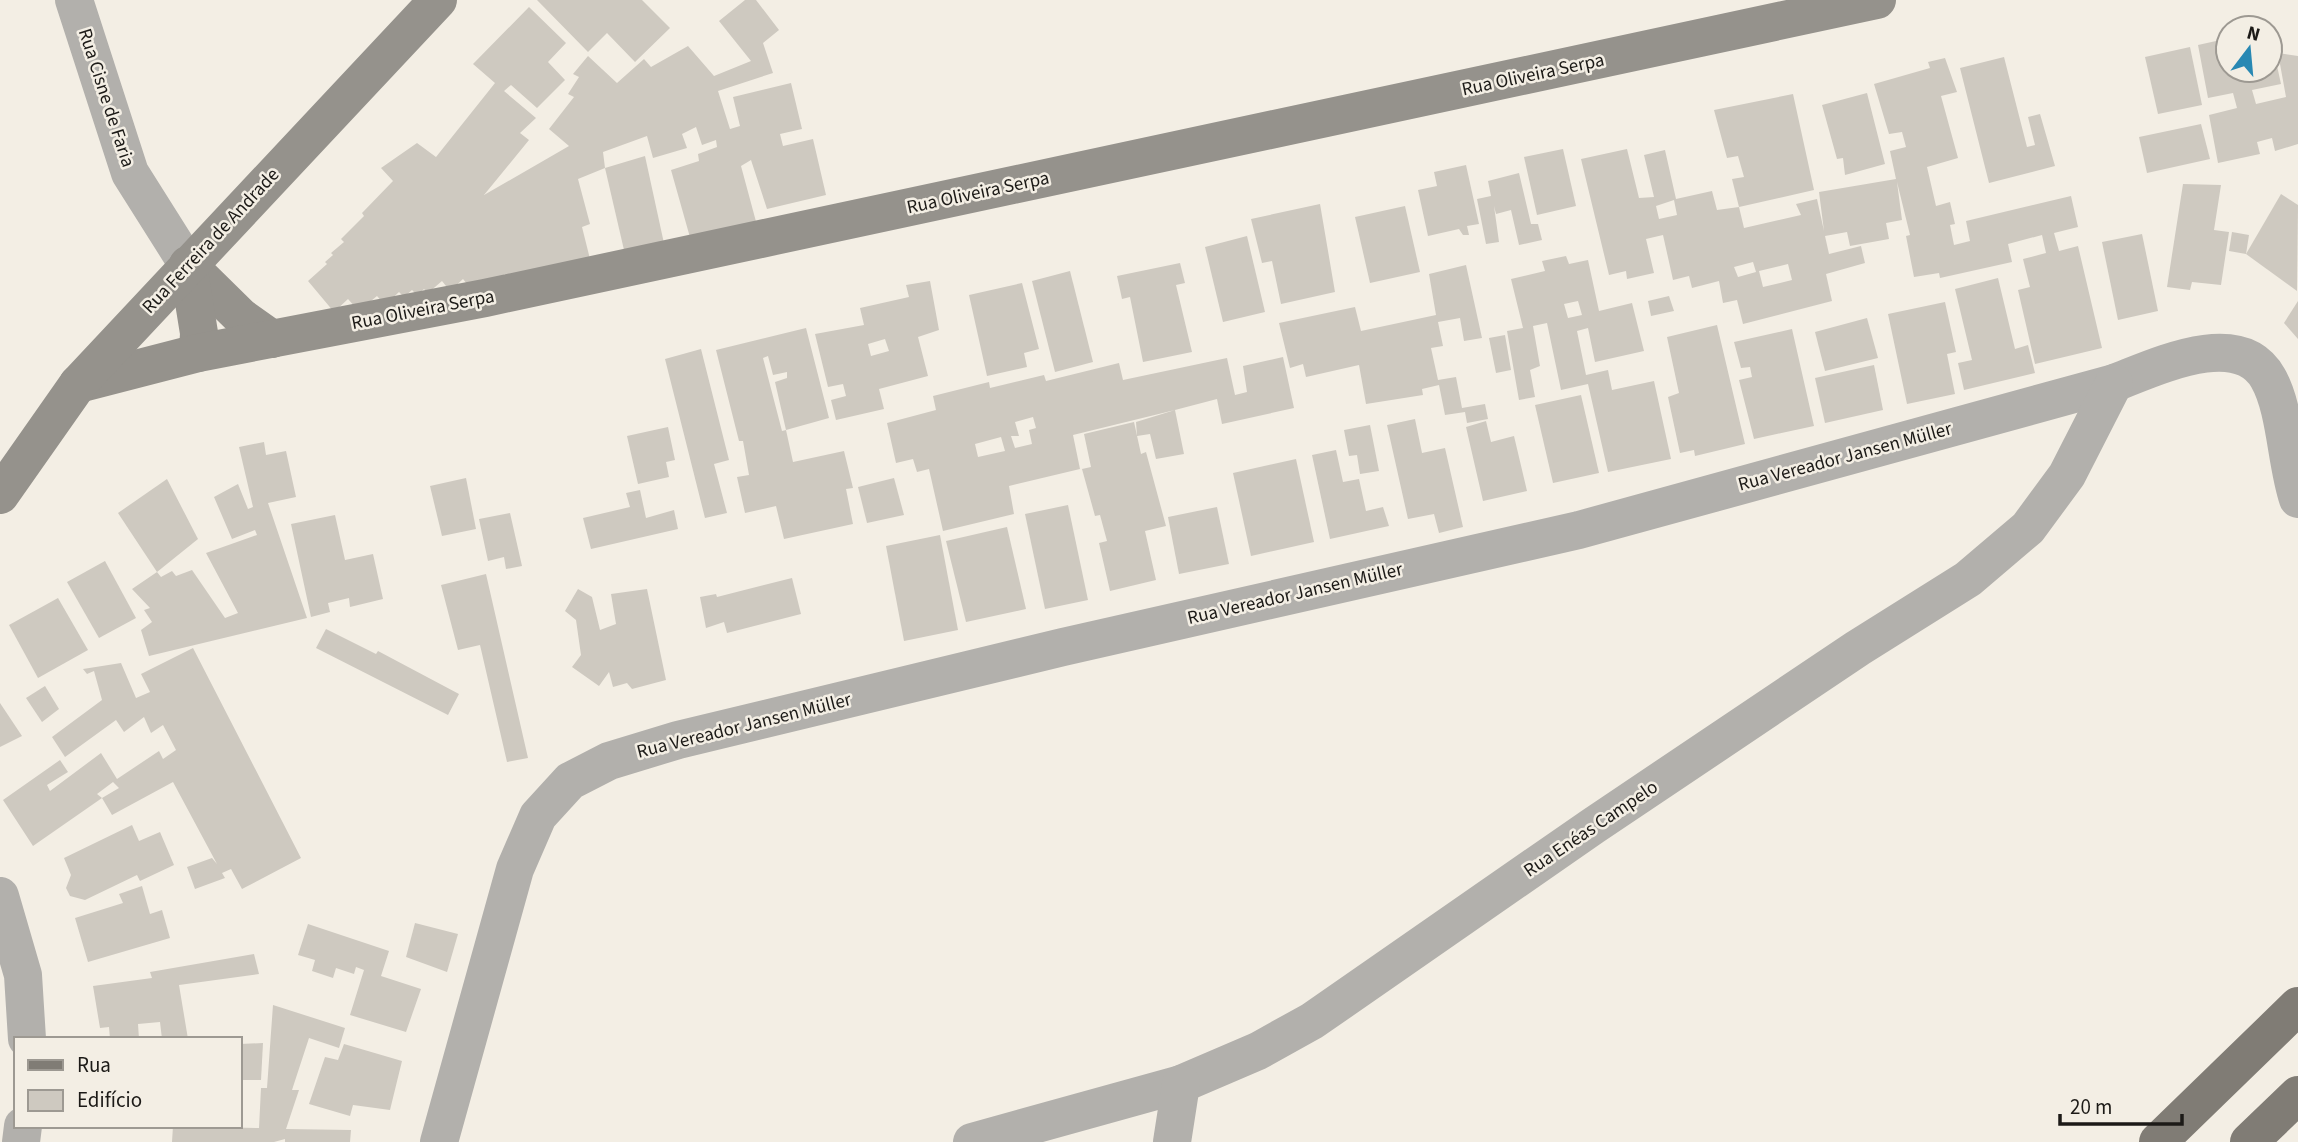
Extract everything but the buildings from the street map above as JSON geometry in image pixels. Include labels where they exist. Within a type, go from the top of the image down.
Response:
[{"type":"main road","points":[[2158,1142],[2298,1006]]},
{"type":"main road","points":[[2249,1142],[2298,1095]]},
{"type":"street","name":"Rua Cisne de Faria","points":[[74,0],[130,173],[187,265]]},
{"type":"street","name":"Rua Ferreira de Andrade","points":[[0,495],[78,384],[438,0]]},
{"type":"street","name":"Rua Oliveira Serpa","points":[[78,384],[198,354],[499,296],[1877,0]]},
{"type":"street","points":[[187,265],[241,317],[272,339]]},
{"type":"street","points":[[187,265],[199,333],[198,354]]},
{"type":"street","name":"Rua Vereador Jansen Müller","points":[[439,1142],[515,869],[538,816],[570,781],[609,761],[678,740],[1063,647],[1579,530],[2113,383],[2186,357],[2222,351],[2247,358],[2268,377],[2281,420],[2298,499]]},
{"type":"street","name":"Rua Enéas Campelo","points":[[972,1142],[1181,1084],[1258,1051],[1312,1021],[1605,818],[1858,648],[1968,579],[2028,528],[2067,475],[2113,383]]},
{"type":"street","points":[[0,895],[23,975],[27,1037]]},
{"type":"street","points":[[1172,1142],[1181,1084]]}]
